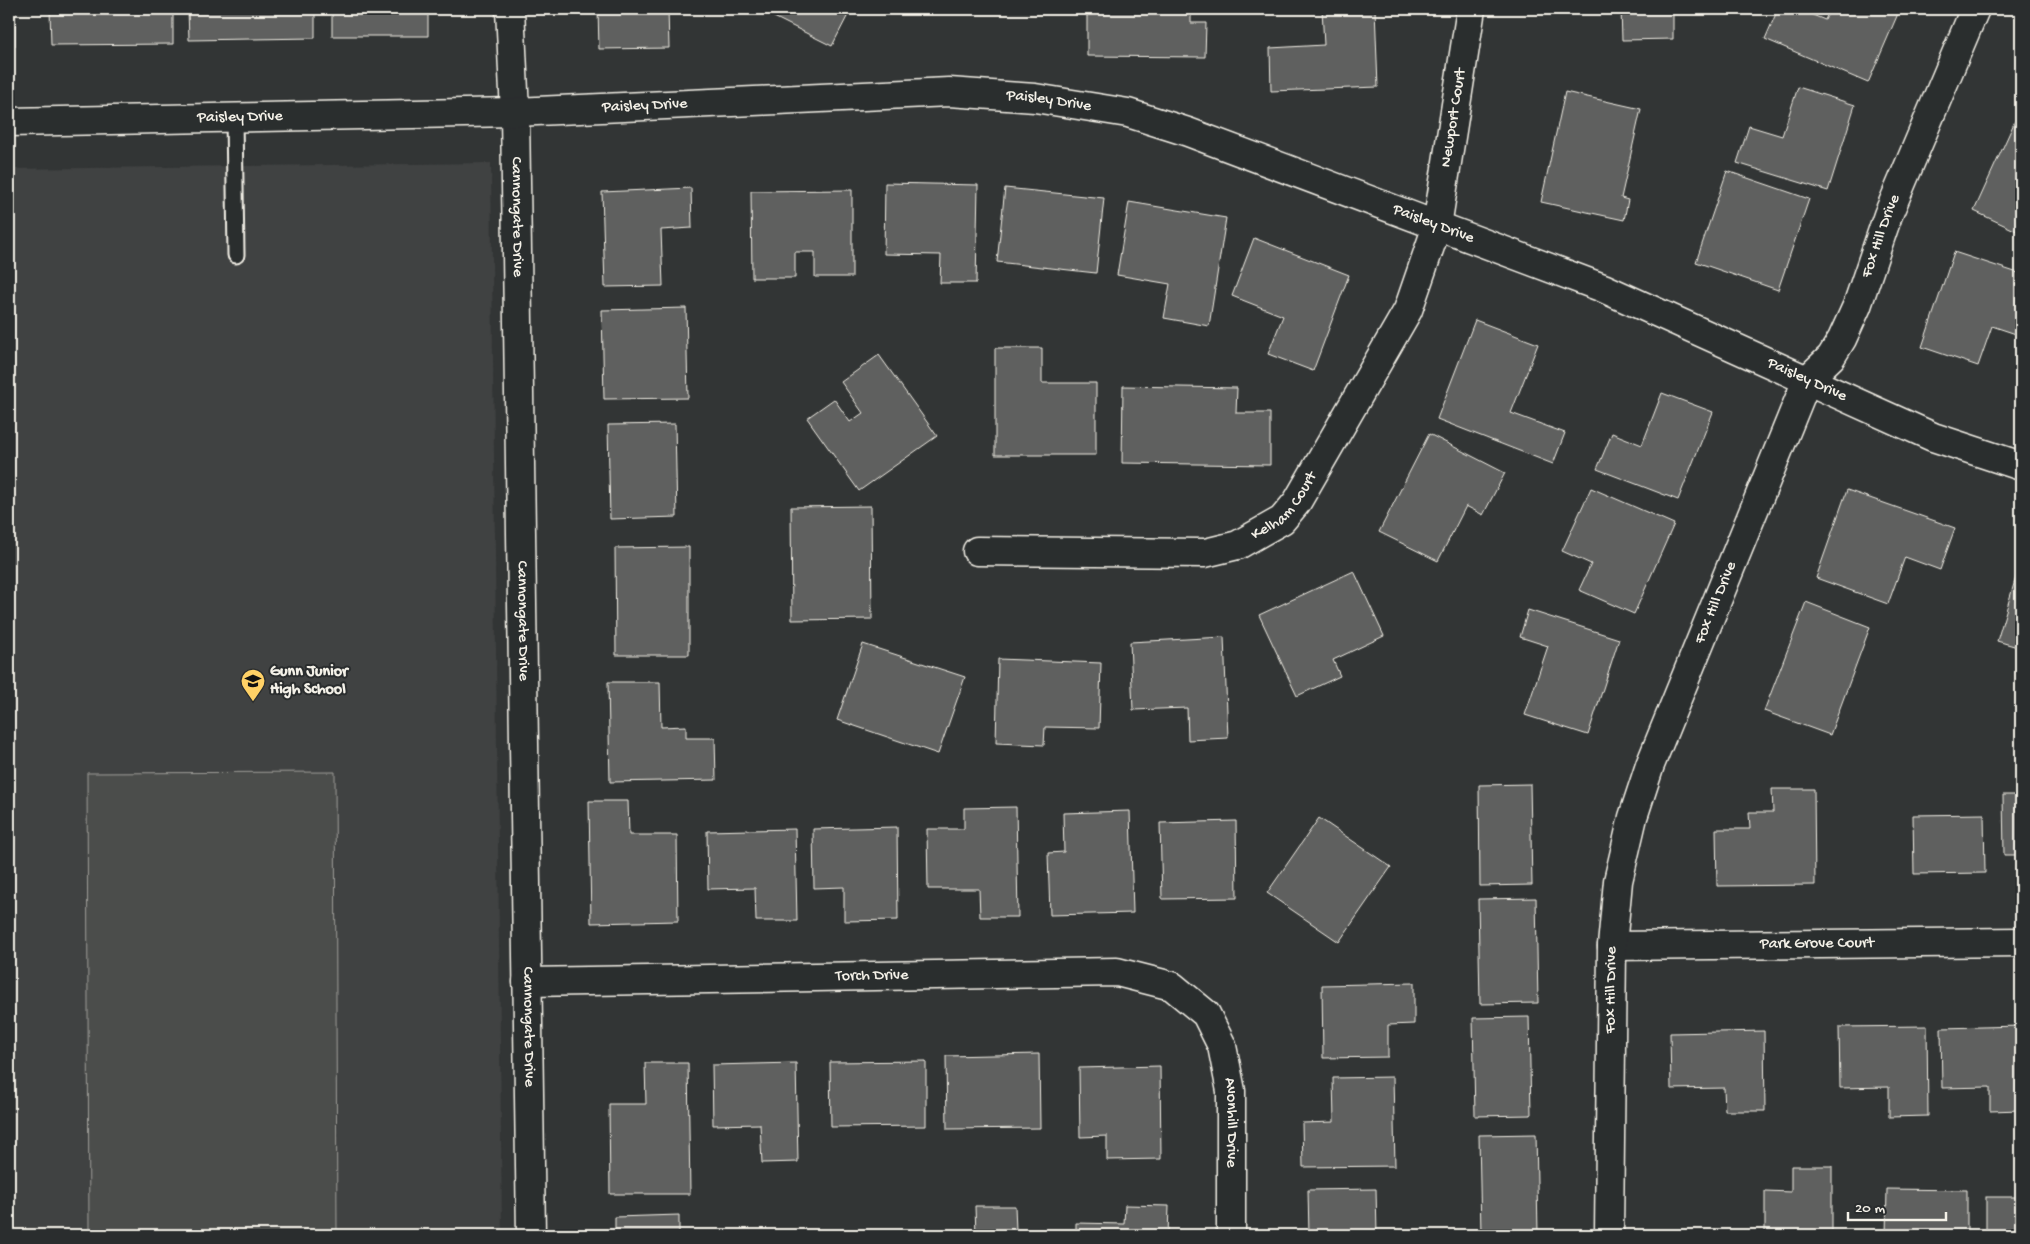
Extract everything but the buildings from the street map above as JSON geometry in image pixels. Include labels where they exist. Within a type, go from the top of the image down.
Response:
[{"type":"street","name":"Cannongate Drive","points":[[510,9],[515,112],[531,1235]]},
{"type":"street","name":"Newport Court","points":[[1437,226],[1471,9]]},
{"type":"street","name":"Fox Hill Drive","points":[[1609,1235],[1612,946],[1618,881],[1633,816],[1650,765],[1807,380],[1831,357],[1842,339],[1857,306],[1888,216],[1975,9]]},
{"type":"street","name":"Paisley Drive","points":[[9,122],[515,112],[949,92],[1035,98],[1128,113],[1188,132],[1602,288],[1933,437],[2021,466]]},
{"type":"street","name":"Kelham Court","points":[[977,551],[1205,553],[1238,545],[1282,520],[1297,502],[1408,310],[1437,226]]},
{"type":"street","name":"Park Grove Court","points":[[1612,946],[2021,942]]},
{"type":"street","name":"Torch Drive","points":[[527,982],[1117,972],[1172,986],[1206,1014]]},
{"type":"street","name":"Avonhill Drive","points":[[1206,1014],[1222,1046],[1231,1091],[1231,1235]]},
{"type":"lane","points":[[234,118],[236,255]]},
{"type":"shaded area","name":"Gunn Junior High School","points":[[491,163],[502,1235],[9,1235],[9,169]]},
{"type":"shaded area","points":[[335,772],[337,1235],[89,1235],[87,773]]},
{"type":"place","name":"Gunn Junior High School","points":[[253,702]]}]
